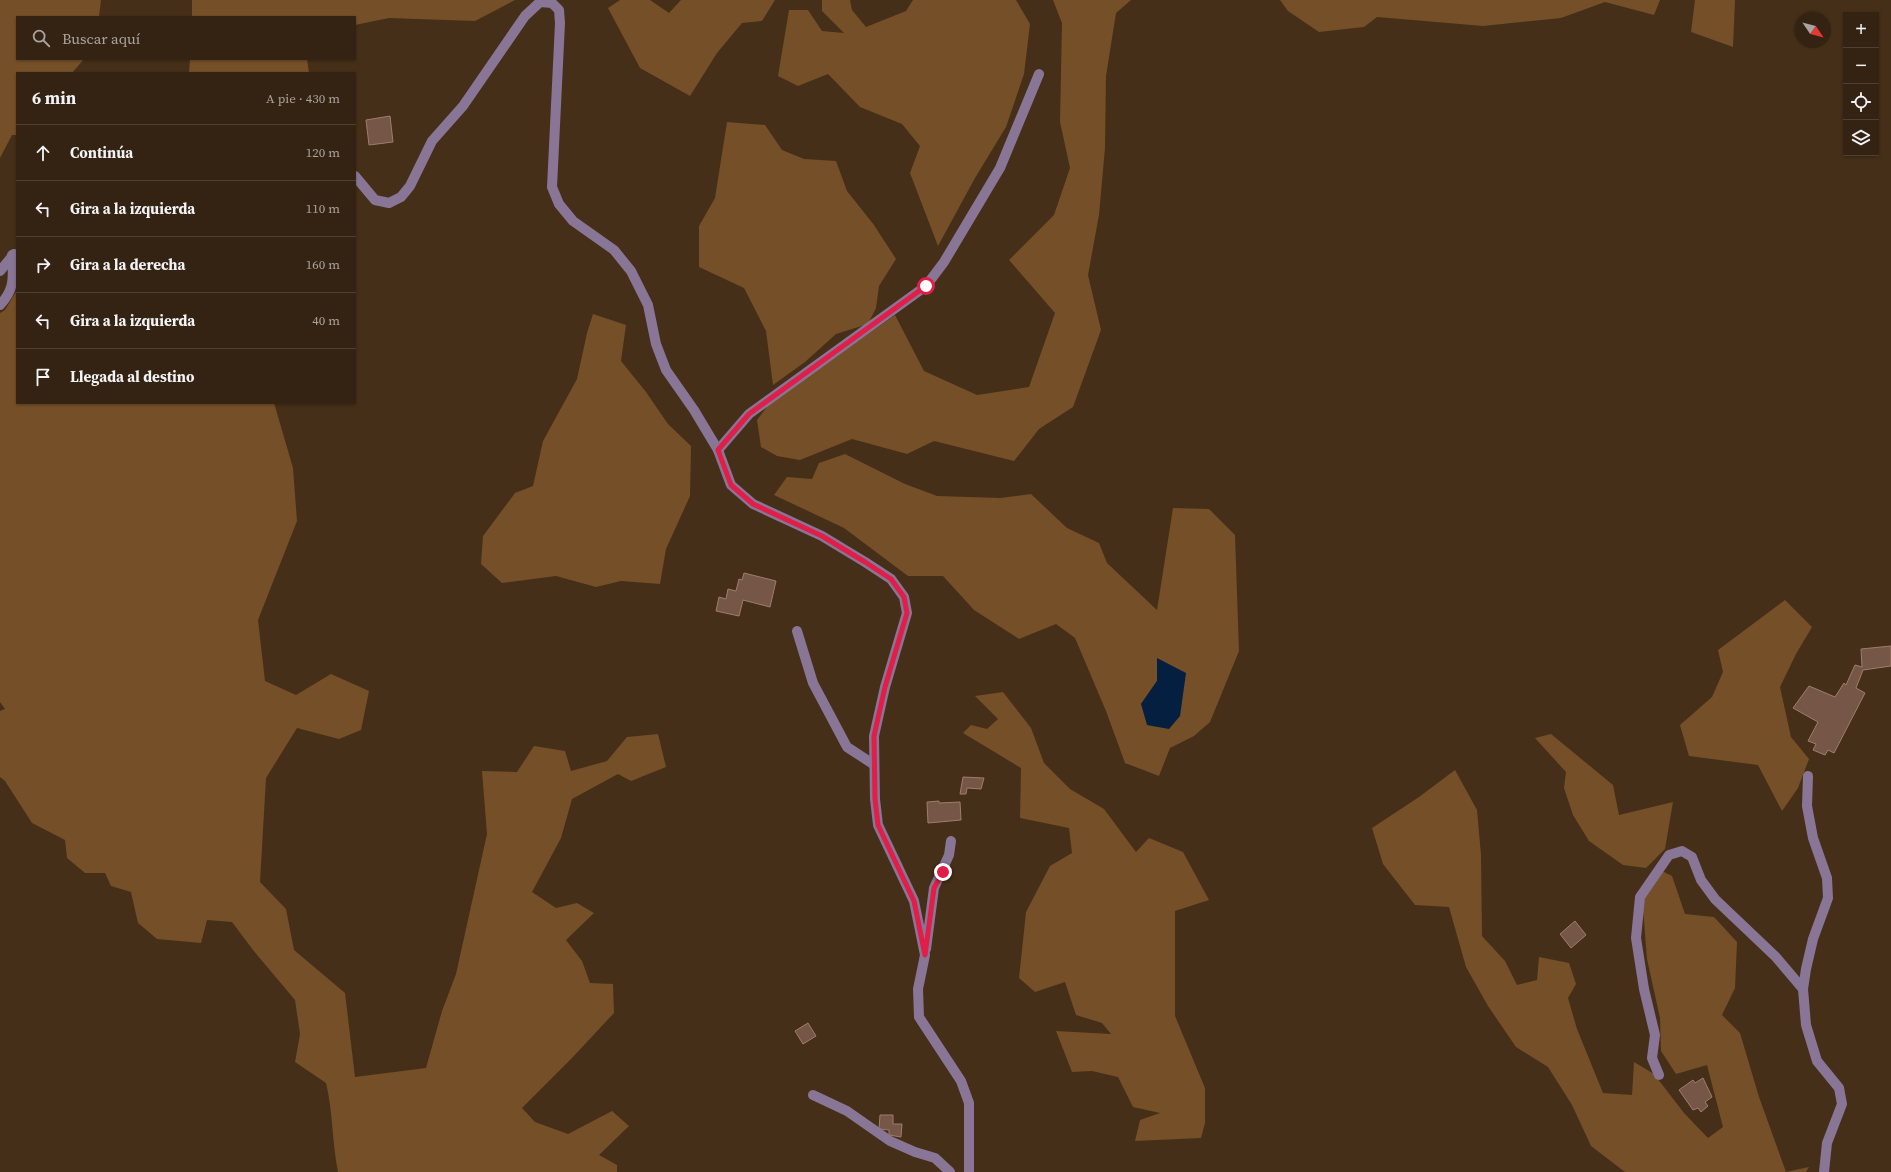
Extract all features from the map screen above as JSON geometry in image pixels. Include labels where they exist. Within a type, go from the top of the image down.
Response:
[{"type":"street","points":[[356,177],[375,200],[389,203],[401,197],[410,186],[432,141],[464,106],[525,16],[540,2],[552,3],[559,10],[560,23],[552,187],[559,204],[573,221],[614,250],[631,271],[648,305],[656,344],[666,370],[694,410],[718,450],[731,485],[753,504],[822,536],[865,562],[891,579],[904,597],[907,613],[883,694],[874,736],[873,764],[878,825],[914,901],[925,955]]},
{"type":"street","points":[[718,450],[749,414],[926,286],[944,262],[1000,168],[1039,74]]},
{"type":"street","points":[[0,271],[14,254]]},
{"type":"street","points":[[0,305],[7,297],[13,282],[14,254]]},
{"type":"street","points":[[798,631],[813,683],[847,747],[873,764]]},
{"type":"street","points":[[1808,776],[1807,806],[1813,838],[1827,878],[1828,898],[1813,939],[1802,989],[1806,1025],[1817,1061],[1839,1088],[1842,1104],[1827,1143],[1824,1172]]},
{"type":"street","points":[[951,841],[949,855],[934,888],[925,955],[918,989],[919,1017],[961,1081],[969,1103],[969,1172]]},
{"type":"street","points":[[1659,1075],[1652,1058],[1655,1035],[1644,989],[1636,938],[1640,897],[1669,855],[1682,851],[1692,857],[1701,880],[1715,899],[1776,956],[1802,989]]},
{"type":"street","points":[[813,1095],[847,1111],[890,1141],[915,1152],[935,1158],[950,1172]]},
{"type":"shaded area","points":[[0,0],[101,0],[99,16],[16,16],[16,60],[83,60],[73,72],[16,72],[16,135],[12,135],[0,158]]},
{"type":"shaded area","points":[[192,0],[515,0],[475,21],[389,18],[356,25],[356,16],[192,16]]},
{"type":"shaded area","points":[[620,0],[650,0],[669,13],[681,0],[775,0],[762,21],[742,23],[717,53],[690,96],[640,68],[608,8]]},
{"type":"shaded area","points":[[822,0],[850,0],[852,10],[866,27],[906,11],[913,0],[1016,0],[1030,24],[1024,74],[1006,127],[975,178],[938,246],[910,173],[920,146],[902,124],[860,107],[828,74],[798,86],[778,76],[789,10],[808,10],[822,31],[844,33],[822,11]]},
{"type":"shaded area","points":[[1053,0],[1131,0],[1116,13],[1106,76],[1105,148],[1099,215],[1088,275],[1101,330],[1073,407],[1039,429],[1014,461],[934,441],[907,454],[852,439],[800,460],[777,456],[761,447],[757,420],[770,403],[895,315],[924,371],[977,395],[1029,387],[1055,313],[1009,260],[1054,215],[1070,168],[1060,122],[1062,23]]},
{"type":"shaded area","points":[[1280,0],[1660,0],[1654,15],[1605,2],[1561,18],[1483,26],[1377,17],[1364,27],[1319,32],[1288,11]]},
{"type":"shaded area","points":[[1695,0],[1735,0],[1733,47],[1691,32]]},
{"type":"shaded area","points":[[190,60],[307,60],[309,72],[189,72]]},
{"type":"shaded area","points":[[727,122],[765,125],[782,150],[804,159],[836,161],[847,191],[874,225],[896,259],[879,286],[876,308],[868,324],[836,334],[805,362],[773,385],[766,331],[744,288],[699,267],[699,226],[715,198]]},
{"type":"shaded area","points":[[16,292],[16,404],[274,404],[293,468],[297,521],[258,620],[265,681],[296,695],[331,674],[369,691],[361,730],[339,739],[297,728],[266,778],[260,882],[286,909],[294,950],[345,993],[355,1077],[426,1068],[442,1011],[456,974],[487,834],[482,771],[517,772],[534,746],[565,751],[571,771],[607,761],[627,737],[658,734],[666,767],[631,781],[618,774],[572,799],[561,838],[532,892],[556,908],[577,903],[594,913],[566,940],[582,961],[590,983],[613,984],[614,1013],[522,1108],[535,1122],[568,1134],[612,1111],[629,1126],[599,1155],[617,1165],[617,1172],[338,1172],[326,1083],[295,1062],[300,1034],[295,1000],[253,950],[232,922],[207,920],[201,943],[157,939],[138,923],[131,892],[111,886],[105,873],[85,873],[67,858],[65,840],[32,823],[5,781],[0,777],[0,711],[5,709],[0,702],[0,313],[5,310]]},
{"type":"shaded area","points":[[593,314],[626,325],[621,361],[646,392],[668,424],[691,446],[690,496],[666,549],[660,584],[621,581],[596,587],[556,576],[502,583],[481,564],[483,536],[515,493],[533,486],[543,441],[577,379],[587,333]]},
{"type":"shaded area","points":[[845,454],[905,484],[937,496],[1000,498],[1031,494],[1067,528],[1099,543],[1107,563],[1157,610],[1173,508],[1209,509],[1235,535],[1239,651],[1210,722],[1194,736],[1170,748],[1159,776],[1125,763],[1106,711],[1075,638],[1056,624],[1019,639],[974,610],[943,576],[908,576],[844,528],[774,495],[787,477],[812,479],[819,463]],"holes":[[[1157,658],[1169,729],[1141,704],[1157,681]]]},
{"type":"shaded area","points":[[1785,600],[1812,627],[1796,654],[1780,687],[1791,737],[1809,759],[1798,788],[1782,811],[1758,765],[1689,756],[1680,725],[1712,697],[1723,672],[1718,650]]},
{"type":"shaded area","points":[[1003,692],[1031,728],[1044,763],[1070,789],[1104,809],[1136,852],[1149,838],[1183,852],[1209,900],[1175,911],[1175,1016],[1205,1088],[1205,1123],[1201,1138],[1135,1141],[1140,1120],[1160,1113],[1133,1107],[1118,1077],[1092,1071],[1072,1072],[1056,1031],[1111,1034],[1102,1023],[1076,1015],[1065,982],[1035,992],[1019,978],[1026,912],[1050,866],[1072,853],[1069,828],[1020,818],[1021,768],[963,733],[971,725],[987,729],[998,719],[975,696]]},
{"type":"shaded area","points":[[1551,734],[1613,785],[1619,815],[1673,802],[1665,849],[1646,868],[1623,865],[1589,841],[1573,815],[1564,788],[1566,772],[1535,738]]},
{"type":"shaded area","points":[[1455,770],[1477,810],[1481,855],[1482,936],[1505,961],[1517,985],[1537,980],[1539,957],[1569,963],[1576,984],[1568,998],[1577,1029],[1603,1093],[1632,1095],[1634,1062],[1654,1074],[1684,1113],[1708,1138],[1723,1127],[1707,1065],[1676,1074],[1661,1051],[1660,1018],[1647,959],[1642,896],[1658,869],[1672,876],[1685,914],[1714,917],[1737,942],[1735,988],[1722,1015],[1740,1033],[1759,1097],[1786,1172],[1625,1172],[1591,1146],[1572,1105],[1548,1067],[1516,1047],[1488,1006],[1466,967],[1449,907],[1415,905],[1383,864],[1372,828],[1419,797]]},
{"type":"shaded area","points":[[1809,1167],[1806,1172],[1786,1172]]},
{"type":"water","points":[[1157,658],[1186,673],[1180,716],[1169,729],[1147,725],[1141,704],[1157,681]]},
{"type":"building","points":[[390,116],[393,142],[369,145],[366,120]]},
{"type":"building","points":[[744,573],[776,581],[770,607],[743,600],[739,616],[716,611],[719,597],[726,599],[728,589],[736,591],[739,579],[742,580]]},
{"type":"building","points":[[1891,646],[1891,666],[1863,670],[1856,688],[1865,693],[1834,753],[1828,750],[1825,755],[1813,750],[1816,744],[1808,741],[1818,722],[1793,708],[1809,686],[1835,697],[1844,683],[1846,685],[1855,665],[1862,667],[1861,649]]},
{"type":"building","points":[[963,777],[984,778],[981,789],[967,788],[966,794],[960,794]]},
{"type":"building","points":[[939,801],[939,803],[960,802],[961,820],[928,823],[927,802]]},
{"type":"building","points":[[1575,921],[1586,935],[1571,948],[1560,934]]},
{"type":"building","points":[[808,1023],[816,1036],[803,1044],[795,1031]]},
{"type":"building","points":[[1703,1078],[1712,1097],[1705,1102],[1708,1106],[1701,1112],[1698,1108],[1693,1110],[1679,1090],[1693,1080],[1695,1083]]},
{"type":"building","points":[[880,1115],[893,1115],[893,1124],[902,1124],[901,1137],[889,1135],[889,1130],[879,1129]]},
{"type":"route","points":[[926,286],[749,414],[718,450],[731,485],[753,504],[822,536],[865,562],[891,579],[904,597],[907,613],[894,652],[874,736],[873,764],[875,799],[878,825],[886,845],[914,901],[925,955],[934,888],[943,872]]}]
